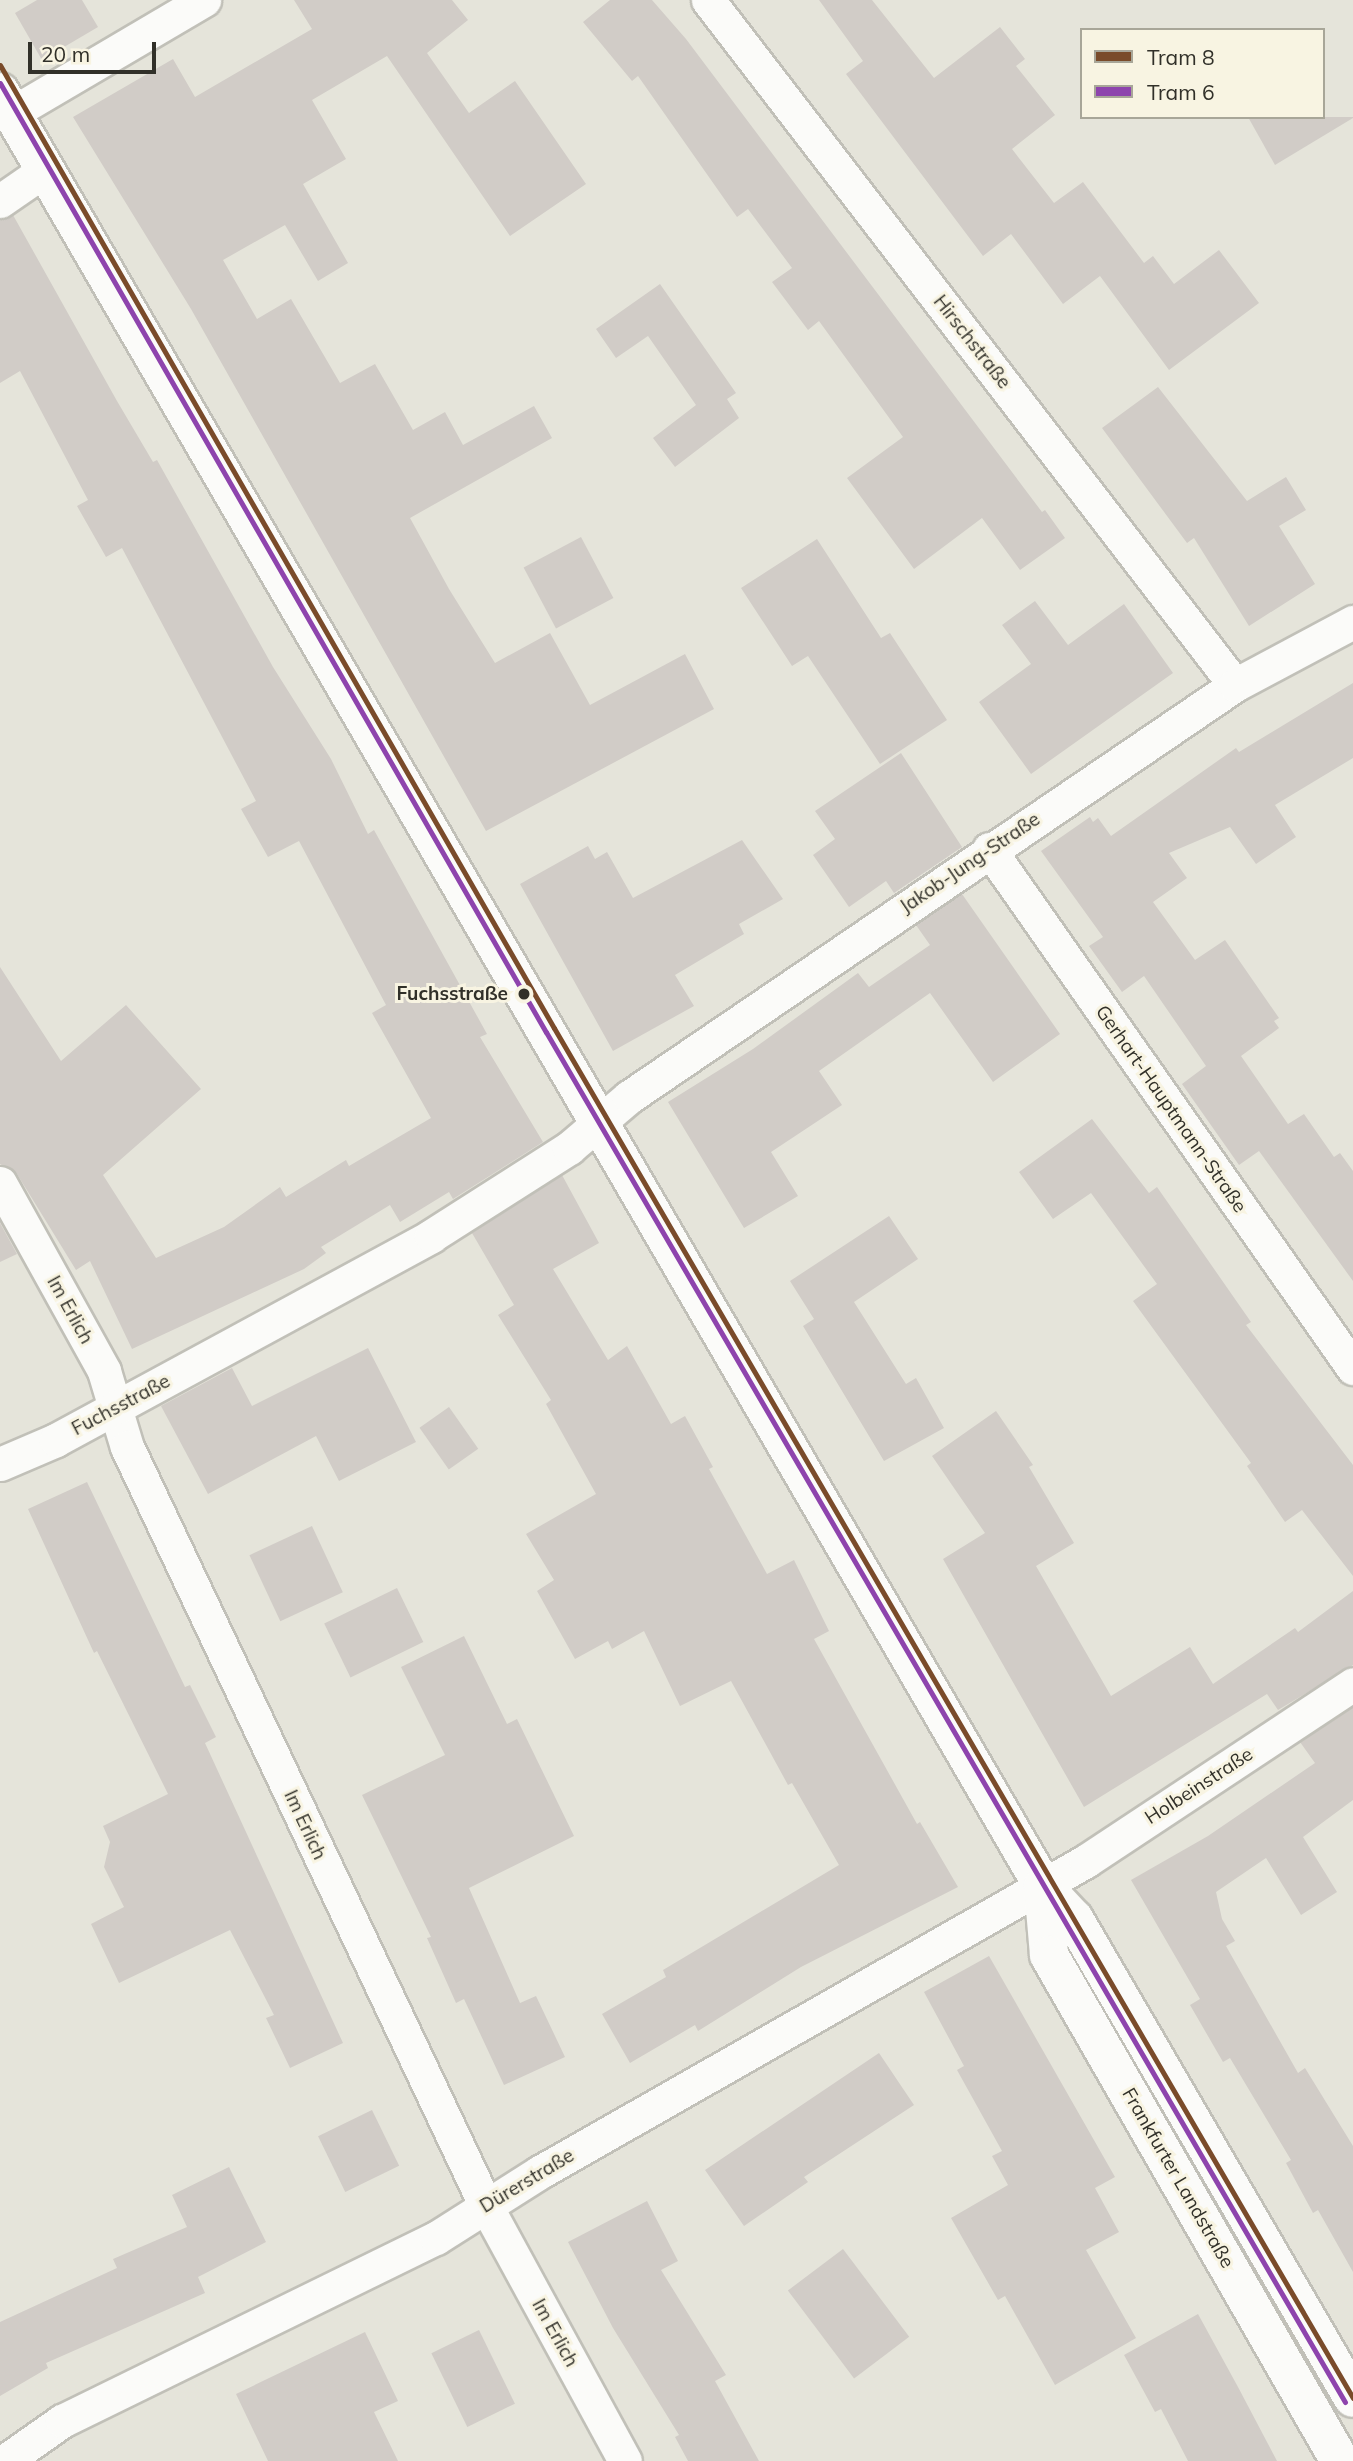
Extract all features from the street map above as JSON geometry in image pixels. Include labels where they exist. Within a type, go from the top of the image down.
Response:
[{"type":"street","points":[[6,102],[204,0]]},
{"type":"street","name":"Hirschstraße","points":[[708,0],[1235,685]]},
{"type":"street","name":"Frankfurter Landstraße","points":[[6,102],[1043,1886],[1074,1919],[1353,2398]]},
{"type":"street","points":[[0,201],[45,170]]},
{"type":"street","name":"Jakob-Jung-Straße","points":[[598,1123],[989,849],[1235,685],[1353,622]]},
{"type":"street","name":"Gerhart-Hauptmann-Straße","points":[[989,849],[1353,1368]]},
{"type":"street","name":"Fuchsstraße","points":[[0,1464],[116,1408],[431,1236],[569,1148],[598,1123]]},
{"type":"street","name":"Im Erlich","points":[[0,1183],[104,1371],[127,1447],[486,2206],[625,2461]]},
{"type":"street","name":"Holbeinstraße","points":[[1043,1886],[1353,1684]]},
{"type":"street","name":"Frankfurter Landstraße","points":[[1043,1886],[1049,1955],[1340,2461]]},
{"type":"street","name":"Dürerstraße","points":[[5,2461],[62,2421],[436,2238],[486,2206],[1043,1886]]},
{"type":"building","points":[[37,0],[82,0],[98,27],[42,60],[15,13]]},
{"type":"building","points":[[294,0],[452,0],[468,20],[427,53],[469,113],[515,81],[586,184],[510,236],[387,56],[312,100],[346,159],[303,184],[348,263],[318,281],[285,225],[223,260],[257,319],[291,299],[340,383],[375,364],[413,430],[445,412],[463,445],[534,406],[552,438],[410,518],[449,589],[495,663],[550,633],[590,705],[685,654],[714,709],[486,831],[191,309],[73,117],[173,59],[195,97],[312,29]]},
{"type":"building","points":[[610,0],[652,0],[686,39],[1042,512],[1045,510],[1065,538],[1020,570],[982,518],[914,569],[847,478],[903,437],[819,321],[808,330],[772,282],[792,268],[748,209],[737,217],[638,76],[632,81],[583,22]]},
{"type":"building","points":[[819,0],[872,0],[934,78],[1000,27],[1025,59],[1016,66],[1055,115],[1012,149],[1054,203],[1083,182],[1144,263],[1153,256],[1174,284],[1219,250],[1259,303],[1169,370],[1100,276],[1063,304],[1011,234],[983,256],[846,74],[863,61]]},
{"type":"building","points":[[1353,117],[1353,118],[1275,165],[1249,119]]},
{"type":"building","points":[[13,215],[117,401],[153,462],[157,460],[273,667],[331,759],[368,834],[374,830],[487,1034],[480,1037],[543,1142],[453,1199],[449,1192],[400,1222],[390,1205],[321,1247],[326,1253],[304,1269],[132,1349],[90,1261],[76,1270],[17,1174],[0,1164],[0,967],[61,1061],[126,1005],[201,1089],[103,1175],[156,1258],[224,1227],[280,1187],[286,1197],[346,1160],[349,1166],[431,1118],[372,1013],[386,1005],[299,841],[268,857],[241,809],[256,801],[122,548],[106,557],[77,506],[88,500],[20,371],[0,383],[0,220]]},
{"type":"building","points":[[660,284],[736,393],[727,399],[739,418],[675,467],[653,438],[696,405],[648,336],[616,358],[596,329]]},
{"type":"building","points":[[1158,387],[1247,501],[1286,477],[1306,510],[1279,526],[1315,584],[1249,626],[1194,538],[1187,543],[1102,428]]},
{"type":"building","points":[[581,537],[613,598],[556,628],[524,568]]},
{"type":"building","points":[[817,539],[881,638],[890,633],[947,720],[880,764],[808,656],[792,666],[741,588]]},
{"type":"building","points":[[1035,601],[1068,645],[1124,604],[1173,673],[1031,774],[979,702],[1031,664],[1002,625]]},
{"type":"building","points":[[1353,683],[1353,758],[1275,805],[1296,837],[1256,864],[1230,827],[1169,853],[1187,878],[1153,902],[1195,960],[1225,940],[1279,1018],[1274,1021],[1279,1028],[1241,1056],[1288,1124],[1304,1114],[1334,1157],[1340,1153],[1353,1171],[1353,1281],[1259,1151],[1239,1165],[1182,1084],[1206,1066],[1144,976],[1122,992],[1089,946],[1103,937],[1041,851],[1090,817],[1093,822],[1098,818],[1111,836],[1236,748],[1239,752]]},
{"type":"building","points":[[901,753],[962,847],[894,893],[886,881],[849,907],[813,855],[835,839],[815,811]]},
{"type":"building","points":[[742,840],[783,899],[739,924],[744,934],[675,975],[694,1006],[613,1051],[520,884],[588,846],[595,859],[607,852],[633,898]]},
{"type":"building","points":[[962,894],[1060,1034],[993,1082],[930,993],[819,1071],[842,1105],[771,1152],[798,1196],[744,1228],[668,1102],[753,1049],[858,973],[869,987],[930,945],[916,925]]},
{"type":"building","points":[[1092,1119],[1149,1193],[1157,1187],[1251,1322],[1246,1325],[1353,1465],[1353,1576],[1302,1510],[1285,1522],[1247,1466],[1251,1463],[1133,1301],[1157,1284],[1091,1193],[1053,1219],[1019,1172]]},
{"type":"building","points":[[562,1175],[599,1243],[553,1269],[608,1360],[627,1346],[671,1424],[685,1416],[713,1467],[709,1469],[767,1574],[794,1560],[829,1631],[814,1639],[917,1824],[920,1822],[958,1887],[801,1967],[698,2031],[695,2025],[630,2063],[602,2014],[666,1977],[663,1970],[839,1865],[792,1783],[788,1785],[731,1681],[680,1706],[644,1631],[612,1649],[608,1641],[575,1659],[537,1591],[554,1580],[526,1534],[596,1494],[546,1404],[551,1400],[498,1315],[514,1305],[472,1233]]},
{"type":"building","points":[[889,1216],[918,1259],[854,1302],[906,1384],[916,1378],[944,1428],[884,1461],[803,1326],[814,1319],[790,1281]]},
{"type":"building","points":[[0,1223],[17,1254],[0,1262]]},
{"type":"building","points":[[368,1348],[416,1442],[339,1481],[316,1436],[208,1494],[161,1406],[232,1368],[252,1406]]},
{"type":"building","points":[[449,1407],[478,1449],[449,1469],[420,1428]]},
{"type":"building","points":[[996,1411],[1033,1465],[1029,1467],[1074,1543],[1036,1566],[1111,1696],[1190,1647],[1213,1684],[1295,1628],[1298,1632],[1353,1591],[1353,1665],[1278,1710],[1267,1694],[1084,1807],[943,1559],[985,1533],[932,1456]]},
{"type":"building","points":[[87,1482],[185,1687],[190,1685],[216,1737],[205,1743],[343,2043],[290,2068],[266,2018],[274,2015],[230,1930],[119,1983],[91,1924],[124,1907],[104,1867],[110,1842],[103,1826],[168,1794],[97,1651],[94,1653],[28,1509]]},
{"type":"building","points":[[312,1526],[343,1592],[280,1621],[249,1555]]},
{"type":"building","points":[[397,1588],[423,1642],[350,1677],[324,1624]]},
{"type":"building","points":[[464,1636],[507,1724],[517,1719],[574,1836],[469,1888],[520,2003],[536,1996],[565,2057],[504,2085],[464,1999],[456,2003],[427,1938],[431,1937],[362,1795],[445,1755],[401,1667]]},
{"type":"building","points":[[1353,1707],[1353,1800],[1303,1837],[1337,1892],[1301,1915],[1266,1858],[1216,1892],[1222,1919],[1235,1941],[1226,1946],[1298,2073],[1305,2068],[1353,2146],[1353,2272],[1318,2210],[1313,2213],[1286,2163],[1291,2160],[1230,2058],[1223,2062],[1190,2005],[1200,1999],[1131,1880],[1208,1836],[1315,1763],[1300,1742]]},
{"type":"building","points":[[989,1956],[1115,2177],[1095,2188],[1119,2232],[1086,2250],[1136,2338],[1055,2385],[1005,2296],[998,2300],[951,2218],[1008,2185],[992,2156],[1002,2151],[957,2070],[964,2066],[924,1992]]},
{"type":"building","points":[[879,2053],[914,2105],[804,2177],[808,2182],[744,2226],[705,2170]]},
{"type":"building","points":[[372,2110],[399,2166],[345,2192],[318,2136]]},
{"type":"building","points":[[229,2167],[266,2242],[198,2277],[205,2293],[46,2363],[48,2368],[0,2396],[0,2322],[117,2268],[113,2259],[187,2227],[172,2195]]},
{"type":"building","points":[[647,2201],[678,2261],[661,2270],[726,2375],[715,2381],[759,2461],[688,2461],[675,2437],[679,2435],[613,2328],[568,2242]]},
{"type":"building","points":[[843,2249],[909,2337],[854,2378],[788,2291]]},
{"type":"building","points":[[1198,2314],[1277,2461],[1188,2461],[1161,2409],[1155,2412],[1124,2355]]},
{"type":"building","points":[[479,2330],[515,2404],[467,2427],[431,2353]]},
{"type":"building","points":[[365,2332],[398,2401],[374,2412],[398,2461],[268,2461],[236,2394]]},
{"type":"tram line","name":"8","points":[[0,65],[554,1028],[1353,2398]]},
{"type":"tram line","name":"6","points":[[0,83],[546,1032],[1345,2402]]},
{"type":"place","name":"Fuchsstraße","points":[[524,994]]}]
